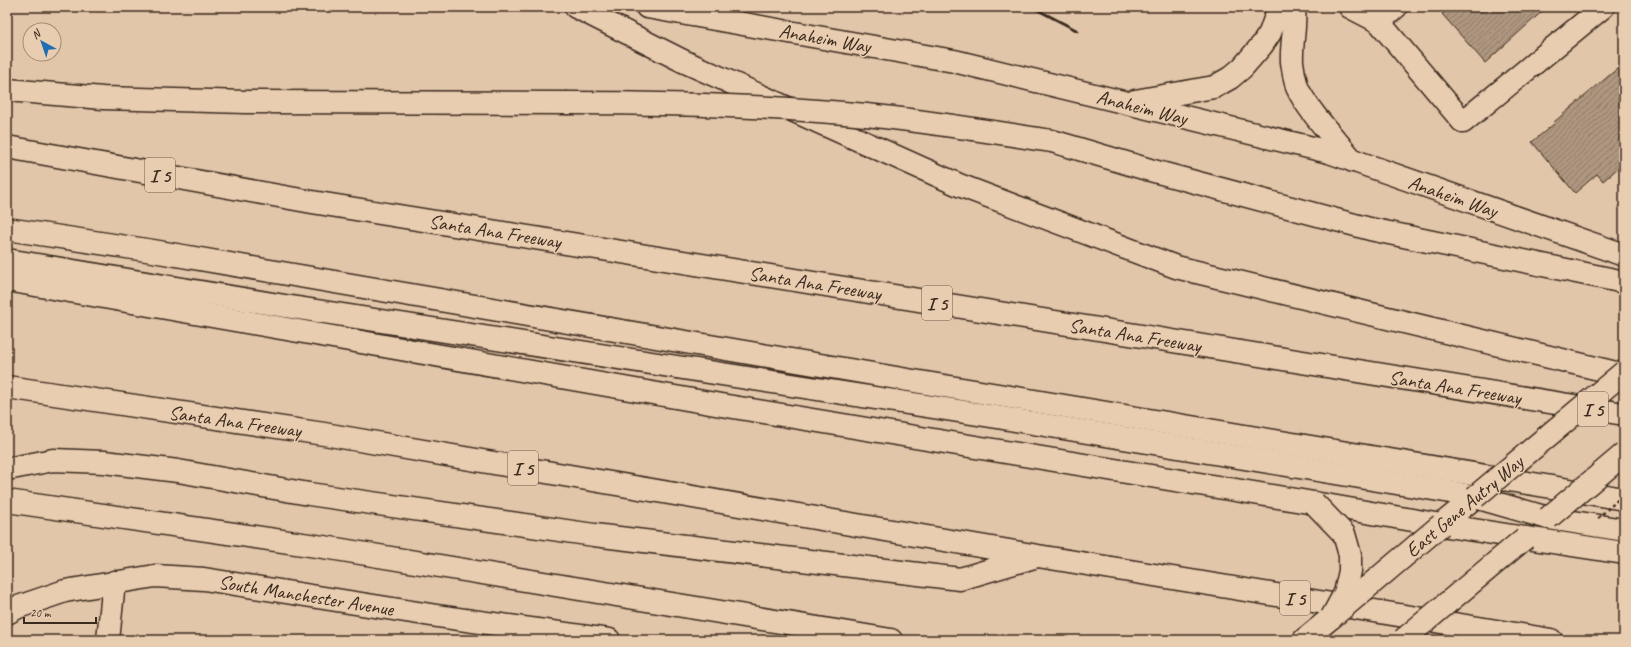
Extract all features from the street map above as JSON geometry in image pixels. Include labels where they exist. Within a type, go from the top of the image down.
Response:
[{"type":"main road","points":[[576,7],[683,61],[959,186],[1176,267],[1624,373]]},
{"type":"main road","name":"Anaheim Way","points":[[647,7],[954,61],[1329,152],[1624,255]]},
{"type":"main road","points":[[1126,103],[1214,87],[1230,78],[1242,68],[1262,45],[1270,33],[1279,7]]},
{"type":"main road","points":[[1294,7],[1296,22],[1292,44],[1292,64],[1297,86],[1307,103],[1353,161]]},
{"type":"main road","points":[[1350,7],[1379,22],[1463,122],[1603,7]]},
{"type":"main road","points":[[1379,22],[1396,7]]},
{"type":"main road","points":[[7,90],[103,98],[246,102],[673,103],[778,108],[867,115],[1052,141],[1150,170],[1370,229],[1624,282]]},
{"type":"main road","name":"Santa Ana Freeway","points":[[7,148],[312,202],[1624,414]]},
{"type":"main road","points":[[7,229],[200,259],[901,379],[1623,498]]},
{"type":"main road","points":[[7,260],[293,308],[1004,418],[1475,497],[1548,518],[1624,530]]},
{"type":"main road","points":[[7,280],[721,405],[1441,525],[1624,553]]},
{"type":"main road","name":"East Gene Autry Way","points":[[1304,640],[1624,373]]},
{"type":"main road","name":"Santa Ana Freeway","points":[[7,387],[324,434],[1038,556],[1551,640]]},
{"type":"main road","points":[[1403,640],[1624,454]]},
{"type":"main road","points":[[7,469],[53,460],[104,462],[178,471],[309,494],[594,535],[960,579],[1038,556]]},
{"type":"main road","points":[[7,501],[330,548],[891,640]]},
{"type":"main road","points":[[1314,503],[1344,534],[1350,555],[1350,571],[1345,593],[1332,617]]},
{"type":"main road","name":"South Manchester Avenue","points":[[7,614],[18,607],[65,591],[114,582],[155,576],[204,578],[437,616],[609,640]]},
{"type":"main road","points":[[108,640],[114,582]]},
{"type":"path","points":[[1598,518],[1623,498]]},
{"type":"building","points":[[1449,7],[1547,7],[1485,63],[1442,14]]},
{"type":"building","points":[[1624,63],[1624,163],[1603,181],[1597,174],[1575,193],[1532,142]]},
{"type":"railway","points":[[1032,7],[1078,31]]}]
